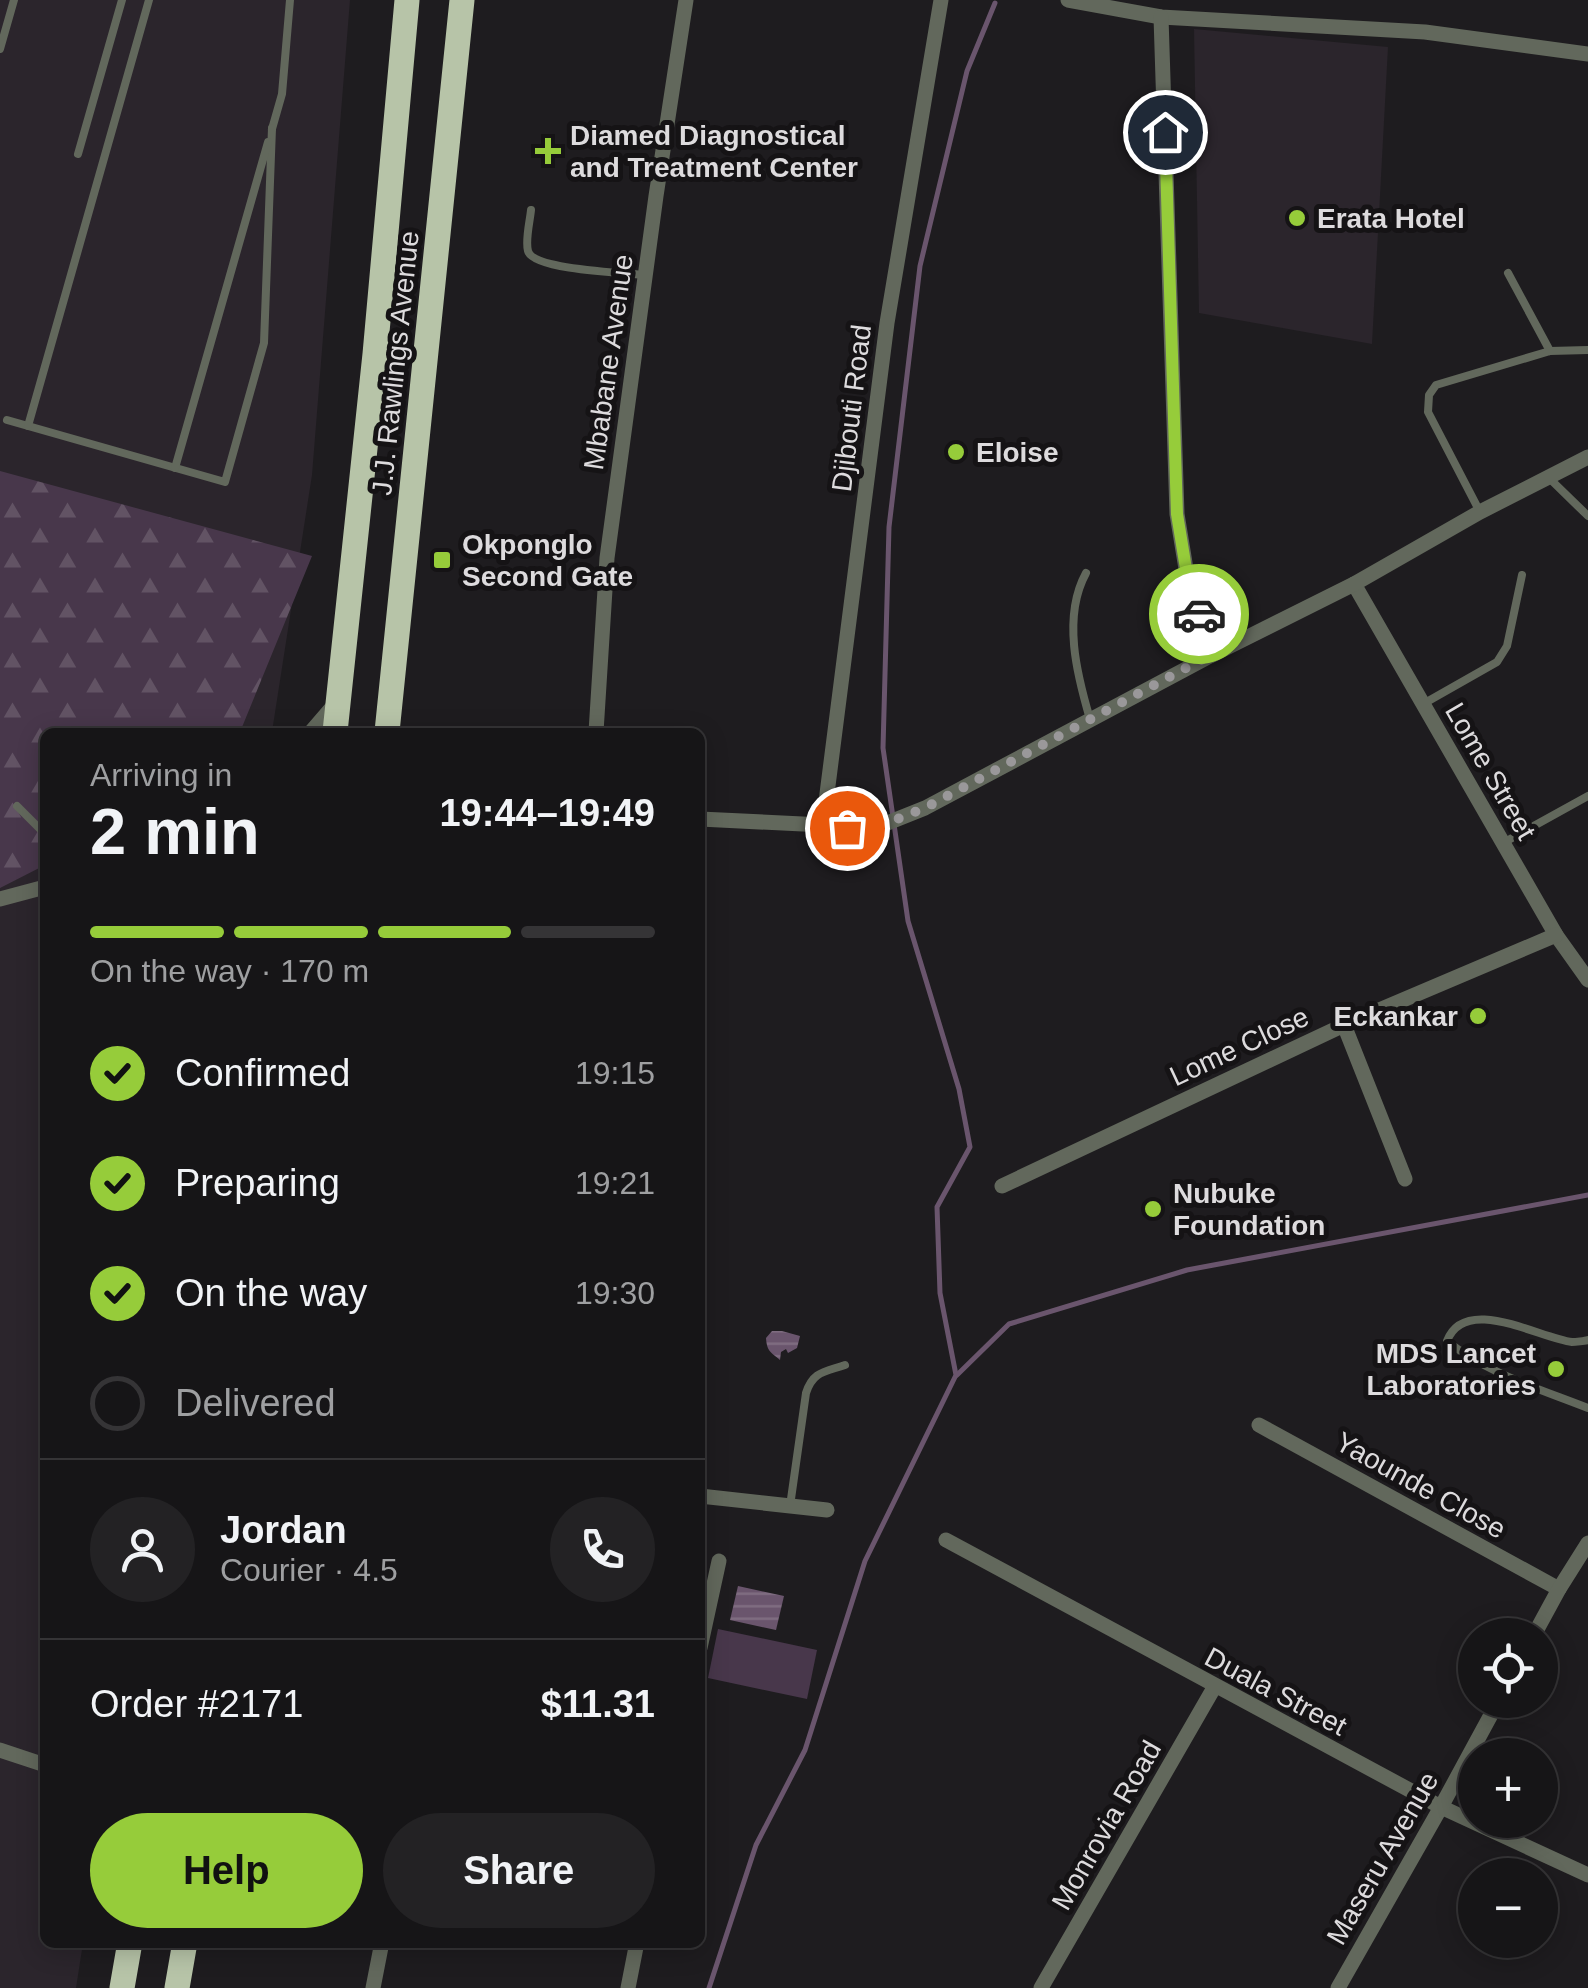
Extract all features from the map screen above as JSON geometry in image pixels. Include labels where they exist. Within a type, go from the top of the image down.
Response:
[{"type":"highway","name":"J.J. Rawlings Avenue","points":[[336,728],[407,0]]},
{"type":"highway","name":"J.J. Rawlings Avenue","points":[[386,728],[462,0]]},
{"type":"highway","points":[[122,1988],[129,1948]]},
{"type":"highway","points":[[176,1988],[184,1948]]},
{"type":"street","name":"Mbabane Avenue","points":[[596,728],[606,558],[686,0]]},
{"type":"street","name":"Djibouti Road","points":[[823,825],[887,323],[941,0]]},
{"type":"street","points":[[1068,0],[1162,17],[1426,32],[1588,54]]},
{"type":"street","points":[[1162,17],[1177,514],[1187,575],[1212,654]]},
{"type":"street","points":[[705,819],[870,830],[925,808],[1588,457]]},
{"type":"street","name":"Lome Street","points":[[1354,584],[1556,935],[1588,980]]},
{"type":"street","points":[[314,728],[339,700]]},
{"type":"street","points":[[0,899],[40,887]]},
{"type":"street","name":"Lome Close","points":[[1002,1186],[1344,1024],[1556,935]]},
{"type":"street","points":[[1344,1024],[1405,1179]]},
{"type":"street","name":"Yaounde Close","points":[[1258,1425],[1558,1589]]},
{"type":"street","points":[[705,1497],[827,1510]]},
{"type":"street","name":"Duala Street","points":[[946,1540],[1442,1807],[1588,1875]]},
{"type":"street","points":[[1543,1618],[1588,1543]]},
{"type":"street","points":[[705,1625],[719,1561]]},
{"type":"street","name":"Monrovia Road","points":[[1041,1988],[1214,1686]]},
{"type":"street","name":"Maseru Avenue","points":[[1338,1988],[1489,1718]]},
{"type":"street","points":[[0,1750],[40,1763]]},
{"type":"street","points":[[373,1988],[381,1948]]},
{"type":"street","points":[[628,1988],[636,1948]]},
{"type":"lane","points":[[0,49],[14,0]]},
{"type":"lane","points":[[78,154],[122,0]]},
{"type":"lane","points":[[28,426],[149,0]]},
{"type":"lane","points":[[175,468],[282,94],[290,0]]},
{"type":"lane","points":[[7,420],[224,482],[264,343],[272,128]]},
{"type":"lane","points":[[531,210],[528,251],[534,260],[645,275]]},
{"type":"lane","points":[[1508,272],[1550,351]]},
{"type":"lane","points":[[1480,512],[1428,412],[1428,395],[1436,386],[1550,351],[1588,350]]},
{"type":"lane","points":[[1549,478],[1588,516]]},
{"type":"lane","points":[[1086,574],[1078,587],[1074,623],[1077,674],[1090,719]]},
{"type":"lane","points":[[1423,704],[1497,662],[1507,646],[1522,575]]},
{"type":"lane","points":[[1503,843],[1588,796]]},
{"type":"lane","points":[[17,806],[40,829]]},
{"type":"lane","points":[[1588,1340],[1572,1342],[1502,1320],[1483,1320],[1461,1324],[1451,1330],[1446,1341],[1496,1372],[1588,1408]]},
{"type":"lane","points":[[790,1506],[810,1381],[817,1374],[845,1366]]},
{"type":"shaded area","points":[[0,0],[350,0],[312,475],[273,728],[40,728],[40,1948],[82,1948],[76,1988],[0,1988]]},
{"type":"shaded area","points":[[1194,29],[1388,47],[1372,344],[1199,313]]},
{"type":"shaded area","points":[[772,1331],[800,1336],[797,1348],[781,1352],[780,1360],[767,1346],[766,1338]]},
{"type":"shaded area","points":[[738,1586],[784,1596],[776,1630],[730,1620]]},
{"type":"green space","points":[[0,471],[312,556],[242,728],[40,728],[40,868],[0,888]]},
{"type":"green space","points":[[718,1629],[817,1650],[807,1699],[708,1678]]},
{"type":"waterway","points":[[709,1988],[756,1845],[805,1750],[865,1561],[956,1375],[940,1293],[937,1207],[970,1147],[959,1089],[908,921],[883,748],[889,527],[920,266],[967,71],[995,3]]},
{"type":"waterway","points":[[957,1375],[1009,1324],[1187,1270],[1588,1195]]},
{"type":"way so far","points":[[847,828],[870,830],[925,808],[1212,654],[1199,614]]},
{"type":"place","name":"Diamed Diagnostical and Treatment Center","points":[[548,151]]},
{"type":"place","name":"Erata Hotel","points":[[1297,218]]},
{"type":"place","name":"Eloise","points":[[956,452]]},
{"type":"place","name":"Okponglo Second Gate","points":[[442,560]]},
{"type":"place","name":"Eckankar","points":[[1478,1016]]},
{"type":"place","name":"Nubuke Foundation","points":[[1153,1209]]},
{"type":"place","name":"MDS Lancet Laboratories","points":[[1556,1369]]},
{"type":"route","points":[[1165,132],[1177,514],[1187,575],[1199,614]]}]
